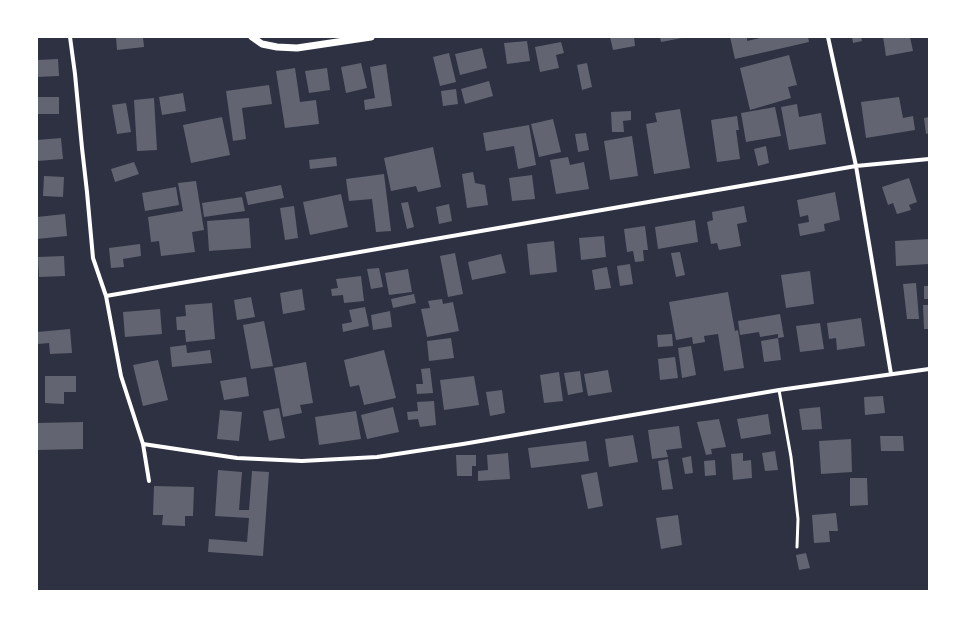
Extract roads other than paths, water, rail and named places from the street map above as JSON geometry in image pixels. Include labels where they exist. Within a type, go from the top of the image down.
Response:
[{"type":"street","points":[[70,37],[93,258],[106,296],[121,376],[143,444],[149,481]]},
{"type":"street","points":[[252,37],[262,44],[297,48],[371,37]]},
{"type":"street","points":[[828,37],[856,166],[891,374]]},
{"type":"street","points":[[106,296],[856,166],[929,159]]},
{"type":"street","points":[[143,444],[244,458],[302,461],[377,457],[463,444],[779,390],[929,369]]},
{"type":"lane","points":[[779,390],[791,457],[798,519],[798,547]]}]
